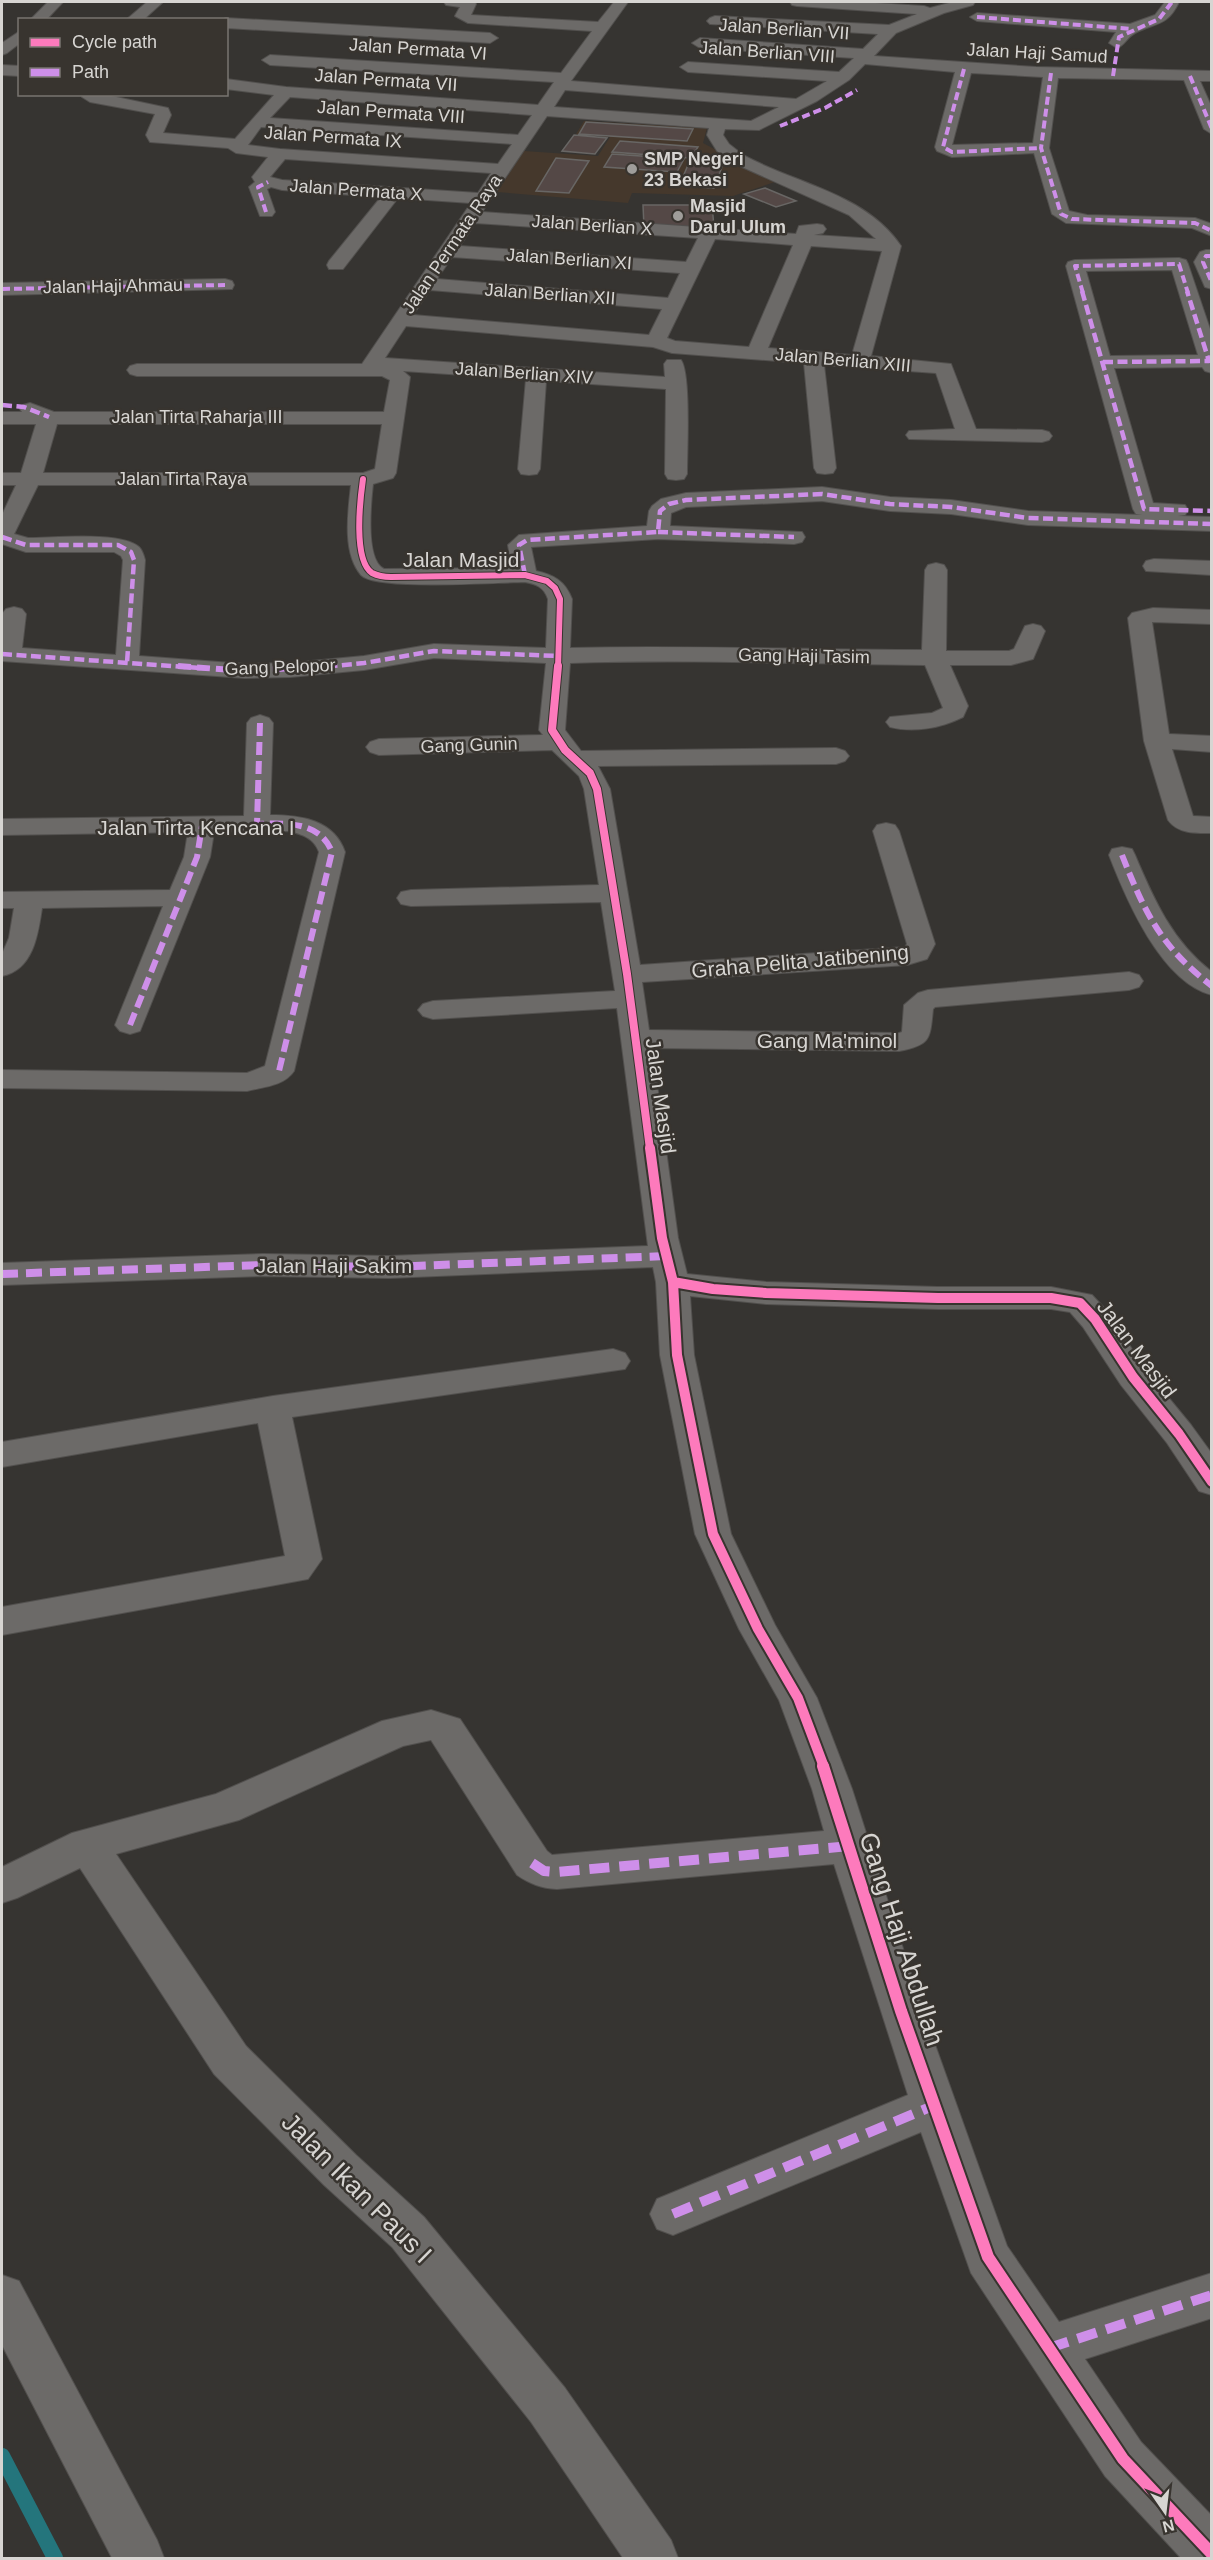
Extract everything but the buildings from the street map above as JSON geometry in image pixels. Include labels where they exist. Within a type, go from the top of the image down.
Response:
[{"type":"street","points":[[39,18],[56,2]]},
{"type":"street","points":[[136,18],[156,2]]},
{"type":"street","points":[[451,2],[469,4],[462,16],[464,18],[602,27]]},
{"type":"street","name":"Jalan Permata Raya","points":[[380,366],[400,320],[563,82],[621,2]]},
{"type":"street","points":[[797,2],[939,10]]},
{"type":"street","points":[[804,101],[843,77],[891,30],[939,10],[968,2]]},
{"type":"street","points":[[1113,76],[1119,37],[1131,29],[1162,18],[1168,12],[1172,2]]},
{"type":"street","points":[[671,93],[700,43],[728,3]]},
{"type":"street","points":[[228,20],[243,8]]},
{"type":"street","points":[[977,17],[1131,29]]},
{"type":"street","points":[[468,72],[502,21]]},
{"type":"street","points":[[715,21],[891,30]]},
{"type":"street","points":[[228,22],[490,38]]},
{"type":"street","points":[[245,86],[300,28]]},
{"type":"street","points":[[2,50],[18,37]]},
{"type":"street","name":"Jalan Berlian VII","points":[[700,43],[863,56]]},
{"type":"street","name":"Jalan Haji Samud","points":[[863,56],[885,62],[964,69],[1113,76],[1212,76]]},
{"type":"street","name":"Jalan Permata VI","points":[[270,60],[468,72],[671,93],[804,101]]},
{"type":"street","points":[[780,126],[825,108],[857,90],[885,62]]},
{"type":"street","name":"Jalan Berlian VIII","points":[[688,67],[843,77]]},
{"type":"street","points":[[964,69],[943,147],[952,152],[1041,148]]},
{"type":"street","points":[[2,70],[18,71]]},
{"type":"street","points":[[1051,73],[1041,148],[1061,214],[1072,219],[1195,224],[1212,231]]},
{"type":"street","points":[[1190,76],[1212,129]]},
{"type":"street","name":"Jalan Permata VII","points":[[228,84],[286,92],[753,126],[804,101]]},
{"type":"street","points":[[804,101],[822,100],[857,90]]},
{"type":"street","name":"Jalan Permata IX","points":[[286,92],[236,148],[280,154],[503,169]]},
{"type":"street","points":[[90,97],[162,111],[163,115],[154,135],[156,138],[239,144]]},
{"type":"street","name":"Jalan Permata VIII","points":[[257,122],[523,140]]},
{"type":"street","points":[[719,124],[715,135],[718,143],[742,162],[856,212],[874,226],[892,246],[860,361]]},
{"type":"street","name":"Jalan Permata X","points":[[280,154],[261,177],[268,183],[394,192],[510,196]]},
{"type":"street","points":[[266,212],[258,187],[268,183]]},
{"type":"street","points":[[336,265],[394,192]]},
{"type":"street","points":[[590,208],[616,213],[608,226]]},
{"type":"street","points":[[756,353],[805,234],[805,214],[813,211],[856,212]]},
{"type":"street","name":"Jalan Berlian X","points":[[471,217],[709,234],[805,234],[892,246]]},
{"type":"street","points":[[805,234],[874,226]]},
{"type":"street","points":[[676,474],[676,384],[664,344],[675,304],[709,234]]},
{"type":"street","name":"Jalan Berlian XI","points":[[447,251],[692,268]]},
{"type":"street","points":[[1212,256],[1206,256],[1203,262],[1212,284]]},
{"type":"street","points":[[1102,362],[1210,364],[1179,264],[1075,266],[1102,362],[1144,509],[1212,511]]},
{"type":"street","name":"Jalan Berlian XII","points":[[424,284],[675,304]]},
{"type":"street","name":"Jalan Haji Ahmau","points":[[2,289],[225,285]]},
{"type":"street","name":"Jalan Berlian XIII","points":[[400,320],[944,368],[968,435]]},
{"type":"street","points":[[813,358],[825,468]]},
{"type":"street","points":[[363,478],[375,477],[384,473],[400,376],[380,366]]},
{"type":"street","name":"Jalan Berlian XIV","points":[[137,370],[380,366],[676,384]]},
{"type":"street","points":[[528,469],[536,374]]},
{"type":"street","points":[[2,405],[24,407],[49,417],[30,479],[2,537],[26,545],[118,545],[131,552],[134,560],[127,663]]},
{"type":"street","name":"Jalan Tirta Raharja III","points":[[2,417],[393,418]]},
{"type":"street","points":[[916,435],[1042,436]]},
{"type":"street","name":"Jalan Tirta Raya","points":[[2,479],[363,478]]},
{"type":"street","name":"Jalan Masjid","points":[[363,478],[360,502],[363,561],[370,572],[384,576],[404,577],[525,575],[544,579],[553,584],[558,591],[560,599],[558,656],[552,730],[567,751],[595,780],[629,987],[662,1238],[670,1269],[713,1289],[766,1293],[938,1298],[1051,1298],[1080,1304],[1095,1319],[1133,1377],[1179,1434],[1212,1482]]},
{"type":"street","points":[[658,532],[660,511],[669,504],[686,500],[822,494],[890,504],[951,507],[1028,518],[1212,524]]},
{"type":"street","points":[[525,575],[519,545],[527,540],[658,532],[794,537]]},
{"type":"street","points":[[1154,566],[1212,568]]},
{"type":"street","points":[[899,722],[937,720],[954,712],[956,706],[934,657],[936,570]]},
{"type":"street","points":[[5,655],[14,614]]},
{"type":"street","points":[[1212,617],[1153,615],[1140,618],[1157,741],[1181,820],[1191,825],[1212,825]]},
{"type":"street","name":"Gang Haji Tasim","points":[[558,656],[657,652],[754,657],[1020,657],[1024,654],[1033,631]]},
{"type":"street","name":"Gang Pelopor","points":[[5,655],[245,671],[290,670],[364,663],[434,651],[558,656]]},
{"type":"street","points":[[257,824],[260,723]]},
{"type":"street","points":[[1157,741],[1212,744]]},
{"type":"street","name":"Gang Gunin","points":[[379,747],[836,756]]},
{"type":"street","name":"Jalan Tirta Kencana I","points":[[2,827],[288,823],[311,828],[324,836],[330,842],[332,852],[279,1071],[265,1078],[247,1082],[2,1079]]},
{"type":"street","points":[[130,1025],[197,857],[202,826]]},
{"type":"street","name":"Graha Pelita Jatibening","points":[[629,987],[907,956],[917,953],[921,944],[886,831]]},
{"type":"street","points":[[1122,855],[1157,934],[1187,969],[1212,986]]},
{"type":"street","points":[[411,898],[614,893]]},
{"type":"street","points":[[2,900],[180,898]]},
{"type":"street","points":[[2,968],[11,964],[18,954],[30,899]]},
{"type":"street","name":"Gang Ma'minol","points":[[635,1039],[898,1042],[910,1040],[916,1035],[919,1005],[928,999],[1129,981]]},
{"type":"street","points":[[433,1010],[629,987]]},
{"type":"street","name":"Jalan Haji Sakim","points":[[2,1274],[263,1265],[670,1269]]},
{"type":"street","name":"Gang Haji Abdullah","points":[[670,1269],[676,1355],[713,1534],[758,1629],[798,1698],[832,1789],[901,2011],[988,2257],[1123,2459],[1212,2554]]},
{"type":"street","points":[[2,1454],[273,1408],[613,1361]]},
{"type":"street","points":[[2,1621],[295,1569],[304,1559],[273,1408]]},
{"type":"street","points":[[2,1886],[87,1845],[225,1808],[396,1732],[431,1725],[446,1731],[532,1863],[544,1871],[557,1872],[850,1846]]},
{"type":"street","name":"Jalan Ikan Paus I","points":[[87,1845],[230,2060],[340,2170],[408,2232],[548,2405],[653,2559]]},
{"type":"street","points":[[673,2214],[935,2105]]},
{"type":"street","points":[[1049,2348],[1212,2295]]},
{"type":"street","points":[[2,2297],[139,2559]]},
{"type":"shaded area","name":"SMP Negeri 23 Bekasi","points":[[584,121],[707,128],[703,143],[775,182],[733,196],[632,193],[628,203],[497,192],[524,151],[598,156],[610,137],[576,134]]},
{"type":"waterway","points":[[2,2456],[55,2558]]},
{"type":"marked path","points":[[1113,76],[1119,37],[1159,19],[1169,9],[1172,2]]},
{"type":"marked path","points":[[977,17],[1132,29]]},
{"type":"marked path","points":[[964,69],[943,147],[952,152],[1041,148]]},
{"type":"marked path","points":[[1051,73],[1041,148],[1061,214],[1072,219],[1195,223],[1212,231]]},
{"type":"marked path","points":[[1190,76],[1212,129]]},
{"type":"marked path","points":[[780,126],[825,108],[857,90]]},
{"type":"marked path","points":[[266,212],[258,187],[268,182]]},
{"type":"marked path","points":[[1212,256],[1206,256],[1203,262],[1212,283]]},
{"type":"marked path","points":[[1103,362],[1209,361],[1179,264],[1075,266],[1144,509],[1212,511]]},
{"type":"marked path","points":[[2,289],[225,285]]},
{"type":"marked path","points":[[2,405],[24,407],[49,417]]},
{"type":"marked path","points":[[525,575],[519,545],[527,540],[658,532],[660,511],[669,504],[686,500],[822,494],[890,504],[951,507],[1028,518],[1212,524]]},
{"type":"marked path","points":[[658,532],[794,537]]},
{"type":"marked path","points":[[2,537],[26,545],[118,545],[131,552],[134,560],[127,663]]},
{"type":"marked path","points":[[2,654],[245,671],[290,670],[364,663],[434,651],[558,656]]},
{"type":"marked path","points":[[260,723],[257,824],[279,823],[312,829],[328,842],[332,852],[279,1071]]},
{"type":"marked path","points":[[130,1025],[197,857],[202,826]]},
{"type":"marked path","points":[[1122,855],[1138,895],[1155,928],[1178,958],[1212,986]]},
{"type":"marked path","points":[[2,1274],[263,1265],[389,1267],[666,1256]]},
{"type":"marked path","points":[[532,1863],[544,1871],[557,1872],[850,1846]]},
{"type":"marked path","points":[[673,2214],[935,2105]]},
{"type":"marked path","points":[[1049,2348],[1212,2295]]},
{"type":"cycle path","points":[[363,479],[360,513],[361,542],[366,566],[374,574],[396,577],[525,575],[547,581],[558,593],[560,599],[557,682],[552,730],[565,750],[590,773],[597,789],[627,974],[662,1238],[673,1282],[713,1289],[766,1293],[938,1298],[1051,1298],[1080,1303],[1095,1319],[1133,1377],[1179,1434],[1212,1482]]},
{"type":"cycle path","points":[[673,1282],[677,1355],[713,1534],[758,1629],[798,1698],[832,1789],[901,2011],[988,2257],[1123,2459],[1212,2554]]},
{"type":"place","name":"SMP Negeri 23 Bekasi","points":[[632,169]]},
{"type":"place","name":"Masjid Darul Ulum","points":[[678,216]]}]
